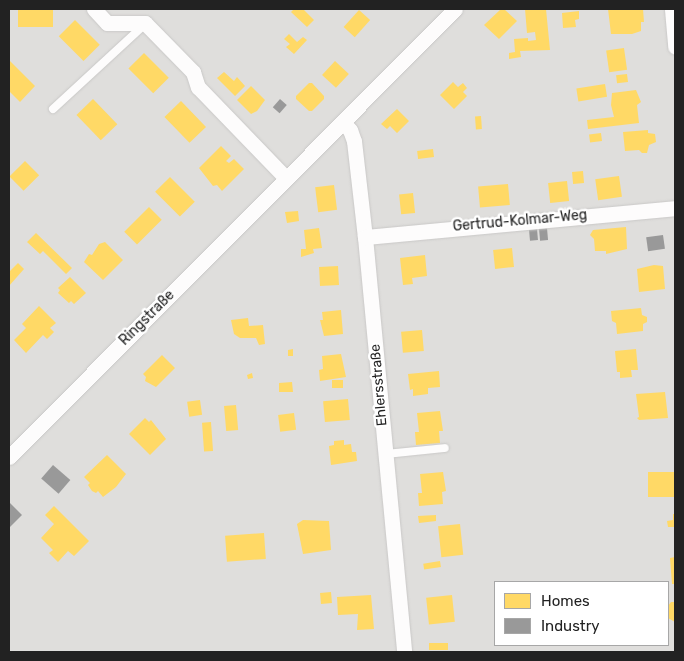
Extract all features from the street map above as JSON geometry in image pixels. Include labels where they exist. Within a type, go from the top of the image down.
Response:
[{"type":"street","points":[[94,9],[107,23],[145,23],[193,72],[198,87],[286,178]]},
{"type":"street","name":"Ringstraße","points":[[9,457],[456,9]]},
{"type":"street","points":[[672,9],[675,46]]},
{"type":"street","name":"Ehlersstraße","points":[[344,122],[350,130],[354,141],[365,237],[404,652]]},
{"type":"street","name":"Gertrud-Kolmar-Weg","points":[[365,237],[675,208]]},
{"type":"lane","points":[[53,109],[145,23]]},
{"type":"lane","points":[[385,454],[445,448]]},
{"type":"shaded area","points":[[9,9],[675,9],[675,652],[9,652]]},
{"type":"building: Homes","points":[[18,9],[53,9],[53,27],[18,27]]},
{"type":"building: Homes","points":[[294,9],[303,9],[314,20],[307,27],[291,12]]},
{"type":"building: Homes","points":[[501,9],[504,9],[517,21],[499,39],[484,25]]},
{"type":"building: Homes","points":[[525,9],[546,9],[550,50],[520,51],[521,57],[509,59],[509,53],[515,52],[514,39],[528,38],[528,41],[536,40],[535,32],[527,33]]},
{"type":"building: Homes","points":[[608,9],[643,9],[644,22],[641,22],[641,31],[632,34],[611,34]]},
{"type":"building: Homes","points":[[359,10],[370,20],[355,37],[344,27]]},
{"type":"building: Homes","points":[[579,11],[579,19],[575,20],[576,27],[563,28],[562,13]]},
{"type":"building: Homes","points":[[75,20],[100,45],[83,61],[59,36]]},
{"type":"building: Homes","points":[[289,34],[297,42],[303,37],[307,40],[294,54],[286,47],[290,44],[284,39]]},
{"type":"building: Homes","points":[[624,48],[627,70],[609,72],[606,51]]},
{"type":"building: Homes","points":[[144,53],[169,78],[153,93],[128,69]]},
{"type":"building: Homes","points":[[10,61],[35,86],[20,102],[9,91]]},
{"type":"building: Homes","points":[[335,61],[349,74],[336,88],[322,75]]},
{"type":"building: Homes","points":[[224,72],[234,81],[237,77],[245,86],[235,96],[217,78]]},
{"type":"building: Homes","points":[[627,74],[628,82],[617,83],[616,75]]},
{"type":"building: Homes","points":[[453,82],[458,87],[463,83],[467,88],[463,92],[467,96],[454,109],[440,95]]},
{"type":"building: Homes","points":[[309,83],[312,83],[324,96],[324,99],[312,111],[309,111],[296,99],[296,96]]},
{"type":"building: Homes","points":[[605,84],[607,97],[578,101],[576,89]]},
{"type":"building: Homes","points":[[251,86],[265,100],[257,111],[251,114],[237,100]]},
{"type":"building: Homes","points":[[636,90],[641,102],[637,105],[639,123],[588,129],[587,120],[614,117],[611,105],[612,93]]},
{"type":"building: Homes","points":[[93,99],[117,124],[101,140],[76,115]]},
{"type":"building: Homes","points":[[181,101],[206,127],[189,143],[164,117]]},
{"type":"building: Homes","points":[[397,109],[409,121],[397,133],[390,126],[387,129],[381,124]]},
{"type":"building: Homes","points":[[475,116],[481,116],[482,129],[476,129]]},
{"type":"building: Homes","points":[[648,130],[648,133],[655,134],[656,142],[649,145],[647,153],[642,153],[639,150],[625,151],[623,132]]},
{"type":"building: Homes","points":[[601,133],[602,141],[590,142],[589,134]]},
{"type":"building: Homes","points":[[221,146],[231,156],[226,161],[229,163],[234,159],[244,169],[222,191],[217,185],[213,186],[199,168]]},
{"type":"building: Homes","points":[[433,149],[434,157],[418,159],[417,151]]},
{"type":"building: Homes","points":[[25,161],[39,175],[24,191],[9,177]]},
{"type":"building: Homes","points":[[583,171],[584,183],[573,184],[572,172]]},
{"type":"building: Homes","points":[[619,176],[622,197],[598,200],[595,179]]},
{"type":"building: Homes","points":[[170,177],[195,202],[180,217],[155,192]]},
{"type":"building: Homes","points":[[567,181],[569,201],[550,203],[548,183]]},
{"type":"building: Homes","points":[[508,184],[510,205],[480,208],[478,187]]},
{"type":"building: Homes","points":[[334,185],[337,210],[318,212],[315,187]]},
{"type":"building: Homes","points":[[413,193],[415,213],[401,214],[399,194]]},
{"type":"building: Homes","points":[[149,207],[162,220],[137,244],[124,232]]},
{"type":"building: Homes","points":[[298,211],[299,221],[287,223],[285,212]]},
{"type":"building: Homes","points":[[626,227],[627,249],[606,254],[606,251],[595,251],[594,239],[590,235],[593,230]]},
{"type":"building: Homes","points":[[319,228],[322,248],[313,249],[314,253],[301,257],[301,249],[306,249],[304,230]]},
{"type":"building: Homes","points":[[36,233],[72,268],[66,274],[43,251],[40,254],[27,242]]},
{"type":"building: Homes","points":[[105,242],[123,260],[103,280],[84,262],[89,254],[92,255],[99,244]]},
{"type":"building: Homes","points":[[512,248],[514,267],[495,269],[493,250]]},
{"type":"building: Homes","points":[[425,255],[427,276],[412,278],[413,284],[403,285],[400,258]]},
{"type":"building: Homes","points":[[18,263],[24,269],[9,286],[9,272]]},
{"type":"building: Homes","points":[[654,265],[663,266],[665,289],[639,292],[637,269]]},
{"type":"building: Homes","points":[[338,266],[339,285],[320,286],[319,267]]},
{"type":"building: Homes","points":[[70,277],[86,293],[74,304],[71,301],[69,303],[58,293],[60,290],[58,288]]},
{"type":"building: Homes","points":[[39,306],[56,323],[50,328],[54,332],[47,339],[43,335],[26,353],[14,340],[26,328],[22,324]]},
{"type":"building: Homes","points":[[641,308],[642,315],[647,317],[647,322],[643,324],[643,331],[617,334],[616,323],[612,321],[611,311]]},
{"type":"building: Homes","points":[[341,310],[343,334],[324,336],[320,320],[323,320],[322,312]]},
{"type":"building: Homes","points":[[248,318],[249,326],[263,325],[265,344],[259,345],[256,338],[240,338],[234,334],[231,320]]},
{"type":"building: Homes","points":[[422,330],[424,351],[403,353],[401,332]]},
{"type":"building: Homes","points":[[293,349],[293,356],[288,356],[288,350]]},
{"type":"building: Homes","points":[[636,349],[638,370],[631,370],[632,377],[620,378],[620,372],[617,372],[615,351]]},
{"type":"building: Homes","points":[[341,354],[346,377],[320,381],[319,370],[323,369],[322,356]]},
{"type":"building: Homes","points":[[162,355],[175,368],[156,387],[145,381],[146,377],[143,374]]},
{"type":"building: Homes","points":[[439,371],[440,387],[428,388],[428,394],[413,396],[413,389],[410,390],[408,374]]},
{"type":"building: Homes","points":[[252,373],[253,378],[248,379],[247,375]]},
{"type":"building: Homes","points":[[332,380],[343,380],[343,388],[332,388]]},
{"type":"building: Homes","points":[[292,382],[293,392],[279,392],[279,383]]},
{"type":"building: Homes","points":[[665,392],[668,418],[639,420],[637,418],[639,417],[636,394]]},
{"type":"building: Homes","points":[[348,399],[350,420],[325,422],[323,401]]},
{"type":"building: Homes","points":[[200,400],[202,415],[189,417],[187,402]]},
{"type":"building: Homes","points":[[236,405],[238,430],[226,431],[224,406]]},
{"type":"building: Homes","points":[[440,411],[443,431],[439,431],[440,443],[416,445],[415,432],[419,432],[417,413]]},
{"type":"building: Homes","points":[[294,413],[296,430],[280,432],[278,415]]},
{"type":"building: Homes","points":[[145,418],[149,422],[151,420],[166,439],[150,455],[129,434]]},
{"type":"building: Homes","points":[[211,422],[213,451],[204,452],[202,423]]},
{"type":"building: Homes","points":[[344,440],[344,445],[351,444],[352,452],[356,452],[357,461],[331,465],[329,446],[334,445],[334,441]]},
{"type":"building: Homes","points":[[107,455],[126,474],[116,487],[103,497],[98,491],[96,493],[92,491],[88,485],[90,483],[84,477]]},
{"type":"building: Homes","points":[[443,472],[446,491],[442,492],[443,504],[419,506],[418,493],[422,493],[420,474]]},
{"type":"building: Homes","points":[[648,472],[675,472],[675,497],[648,497]]},
{"type":"building: Homes","points":[[54,506],[89,541],[74,556],[68,551],[58,562],[49,553],[53,550],[41,538],[54,524],[45,515]]},
{"type":"building: Homes","points":[[673,514],[675,514],[675,527],[668,527],[667,521],[673,520]]},
{"type":"building: Homes","points":[[436,515],[436,521],[419,523],[418,516]]},
{"type":"building: Homes","points":[[303,520],[329,521],[331,550],[303,554],[297,524]]},
{"type":"building: Homes","points":[[460,524],[463,555],[441,557],[438,526]]},
{"type":"building: Homes","points":[[264,533],[266,559],[227,562],[225,536]]},
{"type":"building: Homes","points":[[675,557],[675,584],[672,584],[670,558]]},
{"type":"building: Homes","points":[[440,561],[441,567],[424,570],[423,564]]},
{"type":"building: Homes","points":[[331,592],[332,603],[321,604],[320,593]]},
{"type":"building: Homes","points":[[371,595],[374,629],[357,630],[358,614],[338,615],[337,597]]},
{"type":"building: Homes","points":[[452,595],[455,622],[429,625],[426,598]]},
{"type":"building: Homes","points":[[671,602],[675,602],[675,622],[669,619],[669,605]]},
{"type":"building: Homes","points":[[429,643],[448,643],[448,650],[429,650]]},
{"type":"building: Industry","points":[[280,99],[287,105],[280,113],[273,107]]},
{"type":"building: Industry","points":[[547,228],[548,240],[540,241],[539,229]]},
{"type":"building: Industry","points":[[537,229],[538,240],[530,241],[529,230]]},
{"type":"building: Industry","points":[[663,235],[665,249],[648,251],[646,237]]},
{"type":"building: Industry","points":[[53,465],[70,480],[59,494],[41,479]]},
{"type":"building: Industry","points":[[9,502],[22,515],[9,528]]}]
